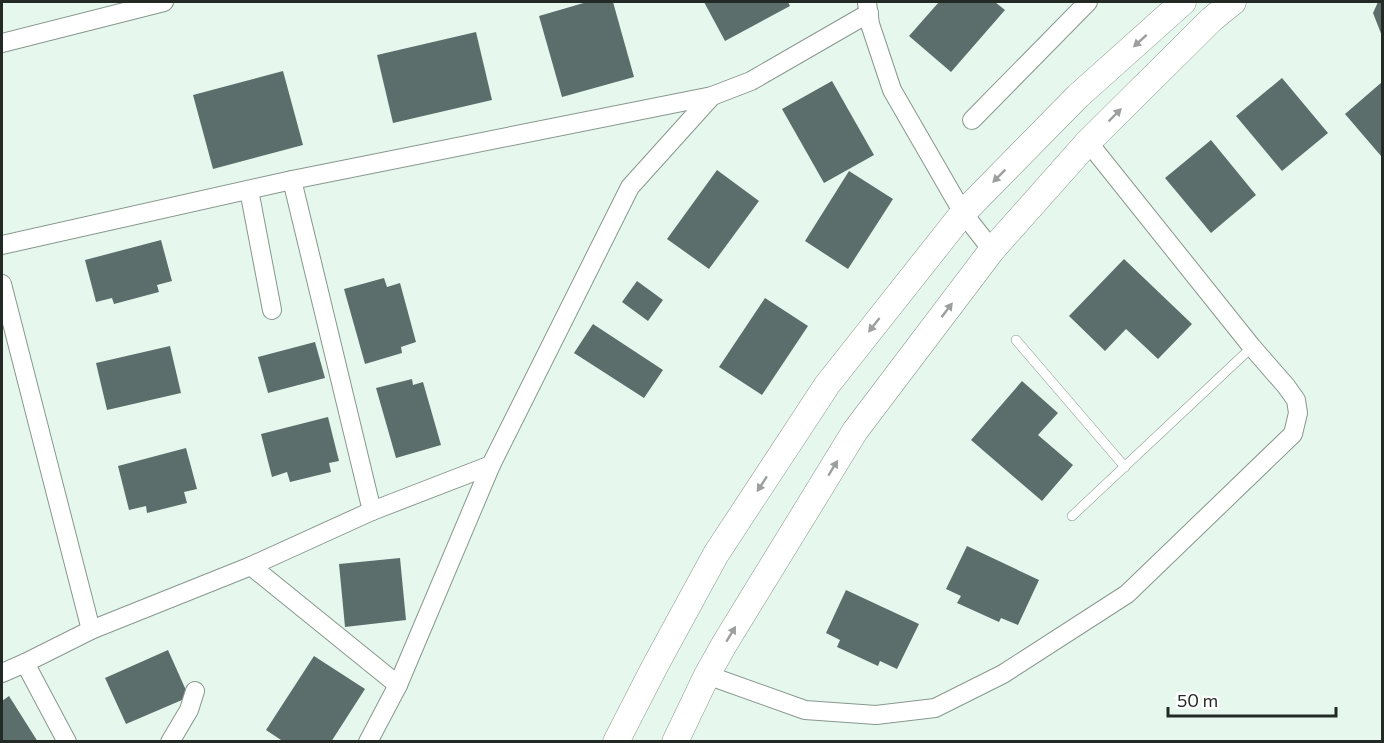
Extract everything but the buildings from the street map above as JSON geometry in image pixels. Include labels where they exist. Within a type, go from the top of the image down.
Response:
[{"type":"main road","points":[[616,741],[716,554],[827,385],[963,213],[1078,96],[1183,2]]},
{"type":"main road","points":[[675,741],[707,675],[855,431],[992,250],[1088,142],[1212,19],[1233,2]]},
{"type":"street","points":[[2,42],[164,2]]},
{"type":"street","points":[[972,120],[1088,2]]},
{"type":"street","points":[[2,245],[292,180],[712,96],[751,81],[868,7],[870,24],[892,90],[963,213],[992,250]]},
{"type":"street","points":[[368,741],[398,685],[491,465],[630,188],[712,96]]},
{"type":"street","points":[[707,675],[805,710],[876,715],[934,708],[1003,674],[1127,594],[1293,434],[1298,413],[1296,400],[1088,142]]},
{"type":"street","points":[[292,180],[372,511]]},
{"type":"street","points":[[249,190],[272,310]]},
{"type":"street","points":[[2,284],[91,630]]},
{"type":"street","points":[[2,673],[91,630],[251,566],[372,511],[491,465]]},
{"type":"street","points":[[251,566],[398,685]]},
{"type":"street","points":[[25,663],[67,741]]},
{"type":"street","points":[[170,741],[189,710],[195,691]]},
{"type":"lane","points":[[1016,340],[1125,466]]},
{"type":"lane","points":[[1072,516],[1252,347]]}]
